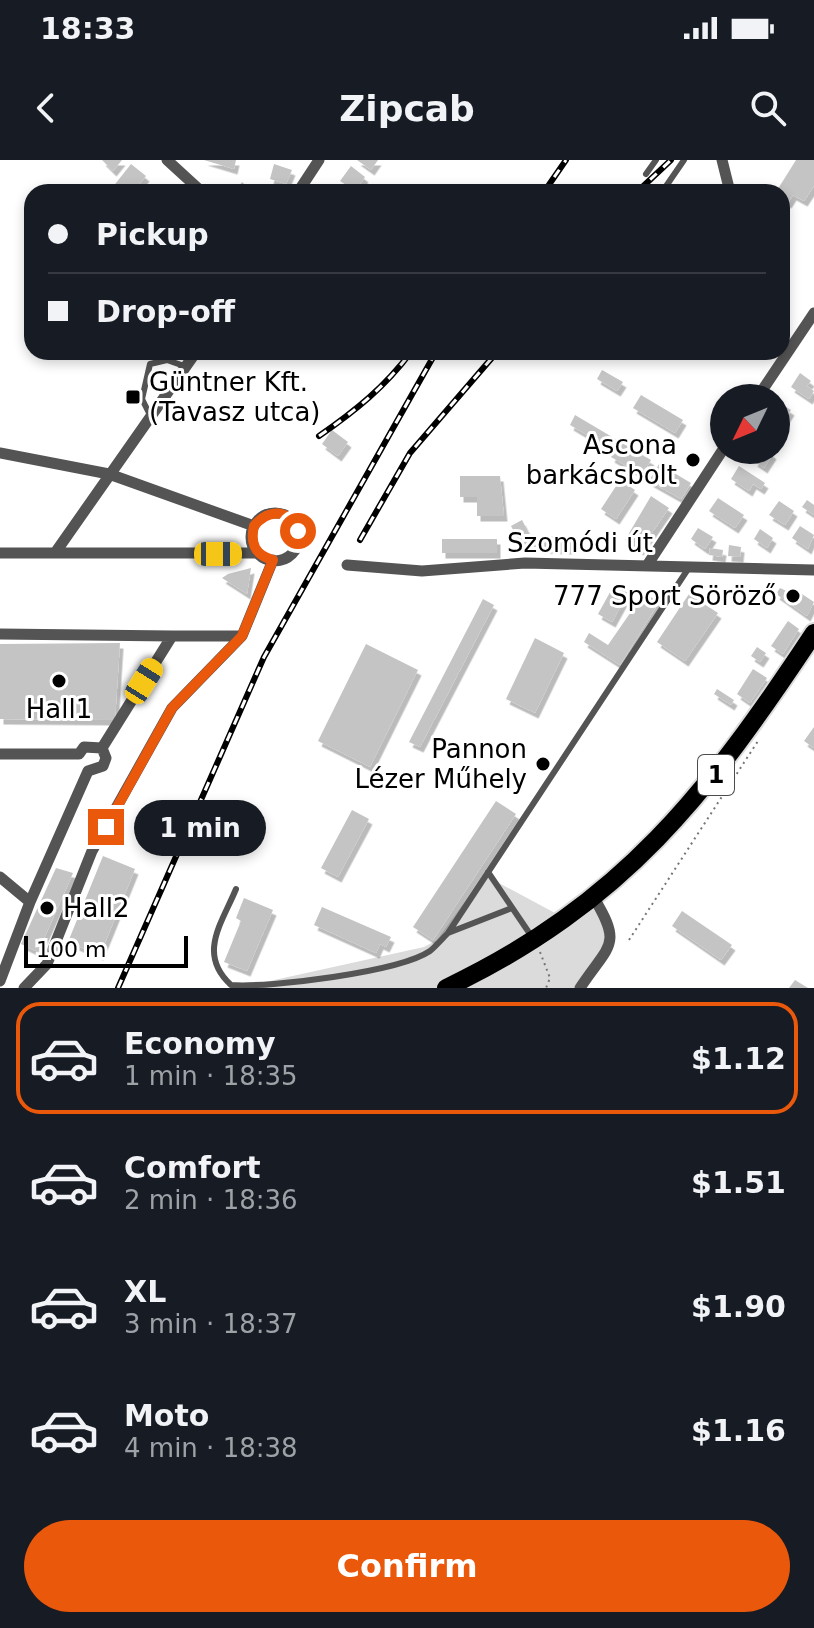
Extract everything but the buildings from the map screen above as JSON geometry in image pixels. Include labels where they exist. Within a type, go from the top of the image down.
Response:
[{"type":"main road","name":"1","points":[[446,988],[534,940],[594,898],[640,857],[699,796],[756,721],[814,633]]},
{"type":"street","points":[[303,184],[319,160]]},
{"type":"street","points":[[722,160],[728,184]]},
{"type":"street","points":[[175,163],[195,184]]},
{"type":"street","points":[[790,349],[814,313]]},
{"type":"street","points":[[55,553],[151,412],[191,360]]},
{"type":"street","points":[[777,360],[779,365]]},
{"type":"street","points":[[766,384],[782,360]]},
{"type":"street","points":[[0,453],[109,474],[252,532]]},
{"type":"street","points":[[648,564],[714,464]]},
{"type":"street","points":[[0,553],[218,554],[258,553],[273,560],[287,557],[297,546],[295,524],[281,513],[271,513],[252,532],[218,554]]},
{"type":"street","points":[[252,532],[258,553]]},
{"type":"street","points":[[24,988],[47,964],[92,851],[172,708],[242,636],[273,560]]},
{"type":"street","name":"Szomódi út","points":[[347,565],[422,571],[525,563],[814,570]]},
{"type":"street","points":[[0,634],[242,636]]},
{"type":"street","points":[[102,748],[172,636]]},
{"type":"street","points":[[0,754],[79,754],[93,745],[102,748],[106,758],[103,766],[88,771],[30,902],[0,981]]},
{"type":"street","points":[[79,754],[81,766],[88,771]]},
{"type":"street","points":[[0,877],[30,902]]},
{"type":"street","points":[[580,988],[612,940],[611,926],[594,898]]},
{"type":"lane","points":[[646,174],[656,160]]},
{"type":"lane","points":[[668,184],[684,160]]},
{"type":"lane","points":[[151,412],[142,399],[150,364],[167,360],[187,367]]},
{"type":"lane","points":[[236,889],[211,949],[215,965],[231,985],[263,987],[387,965],[429,952],[448,933],[690,566]]},
{"type":"lane","points":[[488,872],[534,940]]},
{"type":"lane","points":[[448,933],[512,908]]},
{"type":"path","points":[[629,940],[765,730]]},
{"type":"path","points":[[534,940],[547,964],[550,978],[546,988]]},
{"type":"shaded area","points":[[484,875],[555,913],[594,898],[612,940],[580,988],[238,988],[424,947],[437,940]]},
{"type":"railway","points":[[550,184],[566,160]]},
{"type":"railway","points":[[646,184],[671,160]]},
{"type":"railway","points":[[319,436],[369,398],[404,360]]},
{"type":"railway","points":[[118,988],[264,657],[431,360]]},
{"type":"railway","points":[[360,540],[410,453],[490,360]]},
{"type":"place","name":"Güntner Kft. (Tavasz utca)","points":[[133,397]]},
{"type":"place","name":"Ascona barkácsbolt","points":[[693,460]]},
{"type":"place","name":"777 Sport Söröző","points":[[793,596]]},
{"type":"place","name":"Hall1","points":[[59,681]]},
{"type":"place","name":"Pannon Lézer Műhely","points":[[543,764]]},
{"type":"place","name":"Hall2","points":[[47,908]]},
{"type":"route","points":[[106,827],[172,708],[242,636],[273,560],[265,558],[253,546],[254,526],[262,517],[281,513],[290,518],[298,531]]}]
